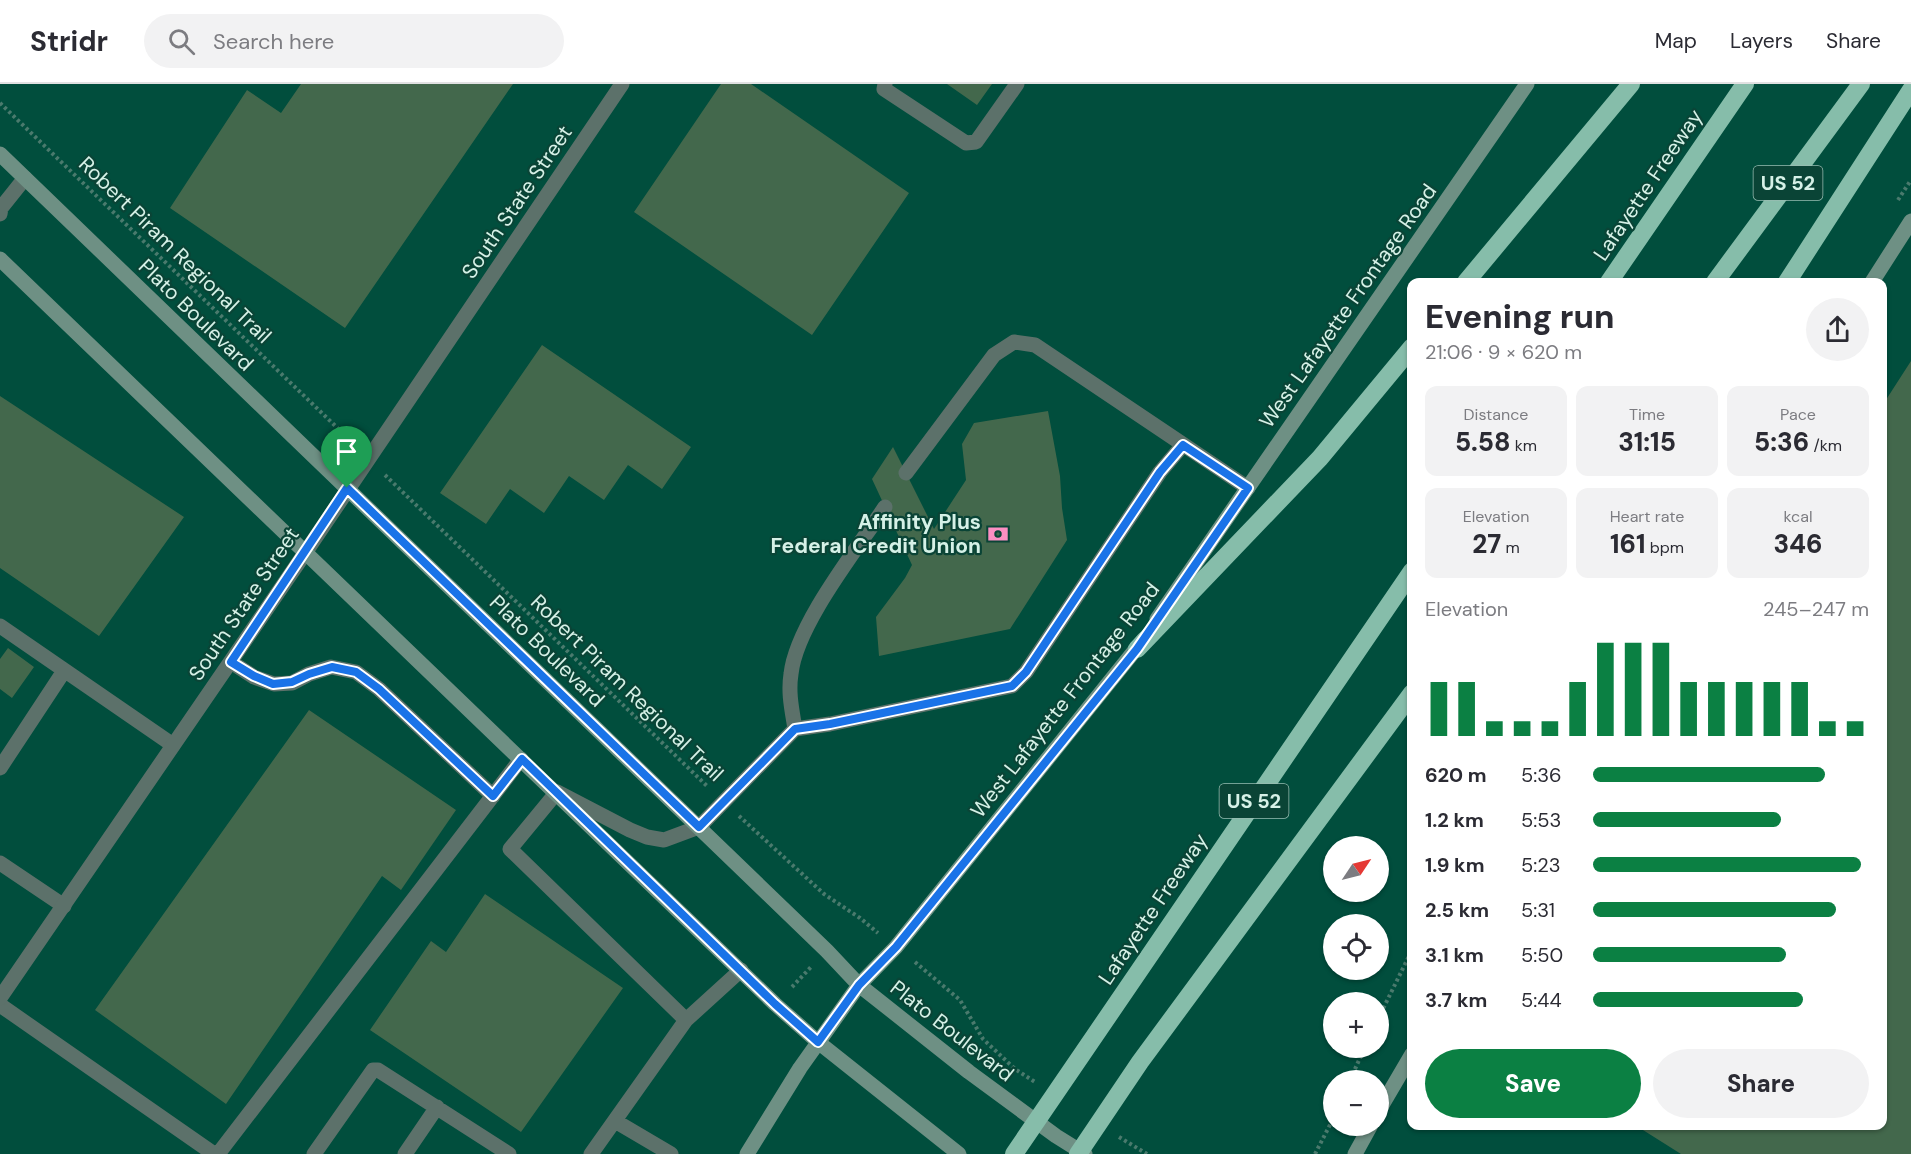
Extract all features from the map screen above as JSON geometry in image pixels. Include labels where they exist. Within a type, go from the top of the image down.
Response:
[{"type":"highway","points":[[1469,278],[1630,84]]},
{"type":"highway","name":"Lafayette Freeway","points":[[1612,278],[1745,84]]},
{"type":"highway","name":"US 52","points":[[1718,278],[1861,84]]},
{"type":"highway","points":[[1790,278],[1911,90]]},
{"type":"highway","points":[[1137,649],[1320,458],[1407,353]]},
{"type":"highway","name":"Lafayette Freeway","points":[[1014,1154],[1407,578]]},
{"type":"highway","name":"US 52","points":[[1078,1154],[1140,1062],[1407,700]]},
{"type":"main road","name":"West Lafayette Frontage Road","points":[[747,1154],[800,1068],[859,985],[896,947],[1137,649],[1527,84]]},
{"type":"main road","name":"Plato Boulevard","points":[[0,154],[699,827],[859,985],[969,1072],[1056,1136],[1085,1154]]},
{"type":"main road","points":[[1875,278],[1911,221]]},
{"type":"main road","points":[[0,259],[818,1042],[959,1154]]},
{"type":"main road","points":[[1389,1093],[1407,1063]]},
{"type":"main road","points":[[1355,1154],[1365,1136]]},
{"type":"street","name":"South State Street","points":[[0,998],[231,662],[622,84]]},
{"type":"street","points":[[885,84],[884,89],[966,143],[976,142],[1017,84]]},
{"type":"street","points":[[0,214],[1,208],[24,178]]},
{"type":"street","points":[[906,473],[994,355],[1014,342],[1035,345],[1248,488]]},
{"type":"street","points":[[686,1020],[510,849],[557,792],[630,830],[647,837],[664,840],[699,827],[795,729],[830,724],[1012,686],[1026,672],[1160,472],[1183,445]]},
{"type":"street","points":[[795,729],[790,699],[791,672],[800,643],[818,606],[885,507]]},
{"type":"street","points":[[0,626],[173,745]]},
{"type":"street","points":[[231,662],[273,684],[292,682],[332,667],[356,672],[379,689],[493,796]]},
{"type":"street","points":[[0,768],[64,671]]},
{"type":"street","points":[[0,1005],[216,1154],[522,759]]},
{"type":"street","points":[[0,863],[64,906]]},
{"type":"street","points":[[591,1154],[686,1020],[741,970]]},
{"type":"street","points":[[314,1154],[373,1070],[378,1070],[509,1154]]},
{"type":"street","points":[[405,1154],[437,1107]]},
{"type":"street","points":[[615,1120],[671,1154]]},
{"type":"path","name":"Robert Piram Regional Trail","points":[[0,102],[329,420]]},
{"type":"path","name":"Robert Piram Regional Trail","points":[[405,496],[724,802],[824,894],[860,918]]},
{"type":"path","points":[[1389,997],[1407,960]]},
{"type":"path","points":[[787,992],[816,962]]},
{"type":"path","points":[[925,969],[960,1000],[983,1039],[1015,1070],[1043,1088]]},
{"type":"path","points":[[1118,1136],[1147,1154]]},
{"type":"path","points":[[1315,1154],[1324,1136]]},
{"type":"shaded area","points":[[0,84],[1911,84],[1911,1154],[0,1154]]},
{"type":"building","points":[[301,84],[513,84],[345,328],[170,208],[247,90],[281,113]]},
{"type":"building","points":[[721,84],[751,84],[909,193],[812,335],[634,212]]},
{"type":"building","points":[[947,84],[992,84],[977,105]]},
{"type":"building","points":[[542,345],[691,447],[662,489],[628,465],[604,500],[569,476],[544,513],[510,489],[486,524],[440,493]]},
{"type":"building","points":[[1911,361],[1911,1154],[1681,1154],[1643,1130],[1887,1130],[1887,398]]},
{"type":"building","points":[[0,396],[184,517],[99,636],[0,568]]},
{"type":"building","name":"Affinity Plus Federal Credit Union","points":[[1048,411],[1060,476],[1067,540],[1010,629],[879,656],[876,617],[912,565],[872,479],[893,447],[934,529],[966,480],[962,444],[974,423]]},
{"type":"building","points":[[8,648],[34,667],[12,698],[0,689],[0,659]]},
{"type":"building","points":[[309,710],[456,810],[401,890],[382,876],[226,1104],[95,1010]]},
{"type":"building","points":[[485,894],[623,988],[521,1132],[370,1030],[431,941],[446,952]]},
{"type":"place","name":"Affinity Plus Federal Credit Union","points":[[998,534]]},
{"type":"route","points":[[1183,445],[1248,488],[1137,649],[896,947],[859,985],[818,1042],[775,1004],[522,759],[493,796],[379,689],[356,672],[332,667],[292,682],[273,684],[231,662],[347,488],[699,827],[795,729],[830,724],[1012,686],[1026,672],[1160,472],[1183,445]]}]
